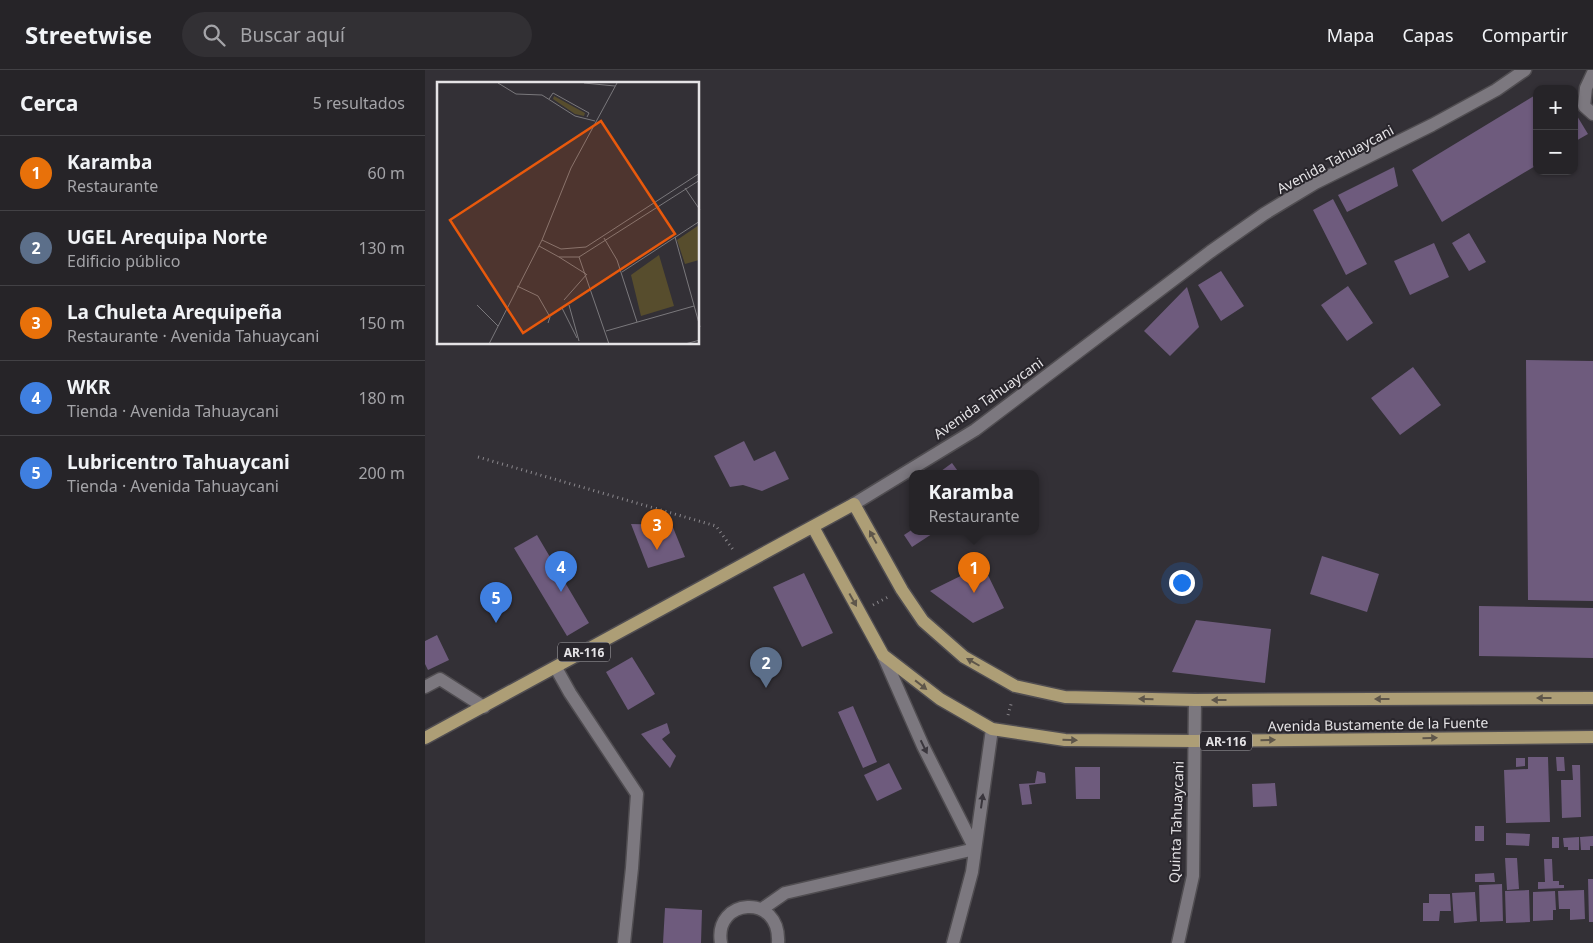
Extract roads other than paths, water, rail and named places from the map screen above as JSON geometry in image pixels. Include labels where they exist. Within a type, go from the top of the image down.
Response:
[{"type":"main road","name":"Avenida Tahuaycani","points":[[425,738],[854,504]]},
{"type":"main road","name":"Avenida Bustamente de la Fuente","points":[[854,504],[902,590],[923,621],[964,657],[1015,686],[1065,697],[1195,700],[1593,698]]},
{"type":"main road","name":"Avenida Bustamente de la Fuente","points":[[813,527],[883,655],[940,699],[998,730],[1065,740],[1193,741],[1593,737]]},
{"type":"street","name":"Avenida Tahuaycani","points":[[910,470],[975,430],[1209,252],[1264,214],[1315,183],[1432,125],[1496,90],[1525,70]]},
{"type":"street","points":[[1593,71],[1586,88],[1584,106],[1593,114]]},
{"type":"street","name":"Avenida Tahuaycani","points":[[854,504],[909,470]]},
{"type":"street","points":[[883,655],[923,746],[975,849]]},
{"type":"street","points":[[556,668],[570,693],[637,794],[624,943]]},
{"type":"street","points":[[425,687],[440,680],[484,707]]},
{"type":"street","name":"Quinta Tahuaycani","points":[[1178,943],[1193,876],[1193,741],[1195,700]]},
{"type":"street","points":[[953,943],[973,872],[975,849],[998,730]]},
{"type":"street","points":[[762,909],[785,893],[975,849]]},
{"type":"street","points":[[721,943],[721,927],[725,918],[733,911],[742,907],[752,906],[762,909],[776,923],[778,943]]},
{"type":"place","name":"La Chuleta Arequipeña","points":[[657,550]]},
{"type":"place","name":"WKR","points":[[561,592]]},
{"type":"place","name":"Karamba","points":[[974,593]]},
{"type":"place","name":"Lubricentro Tahuaycani","points":[[496,623]]},
{"type":"place","name":"UGEL Arequipa Norte","points":[[766,688]]}]
